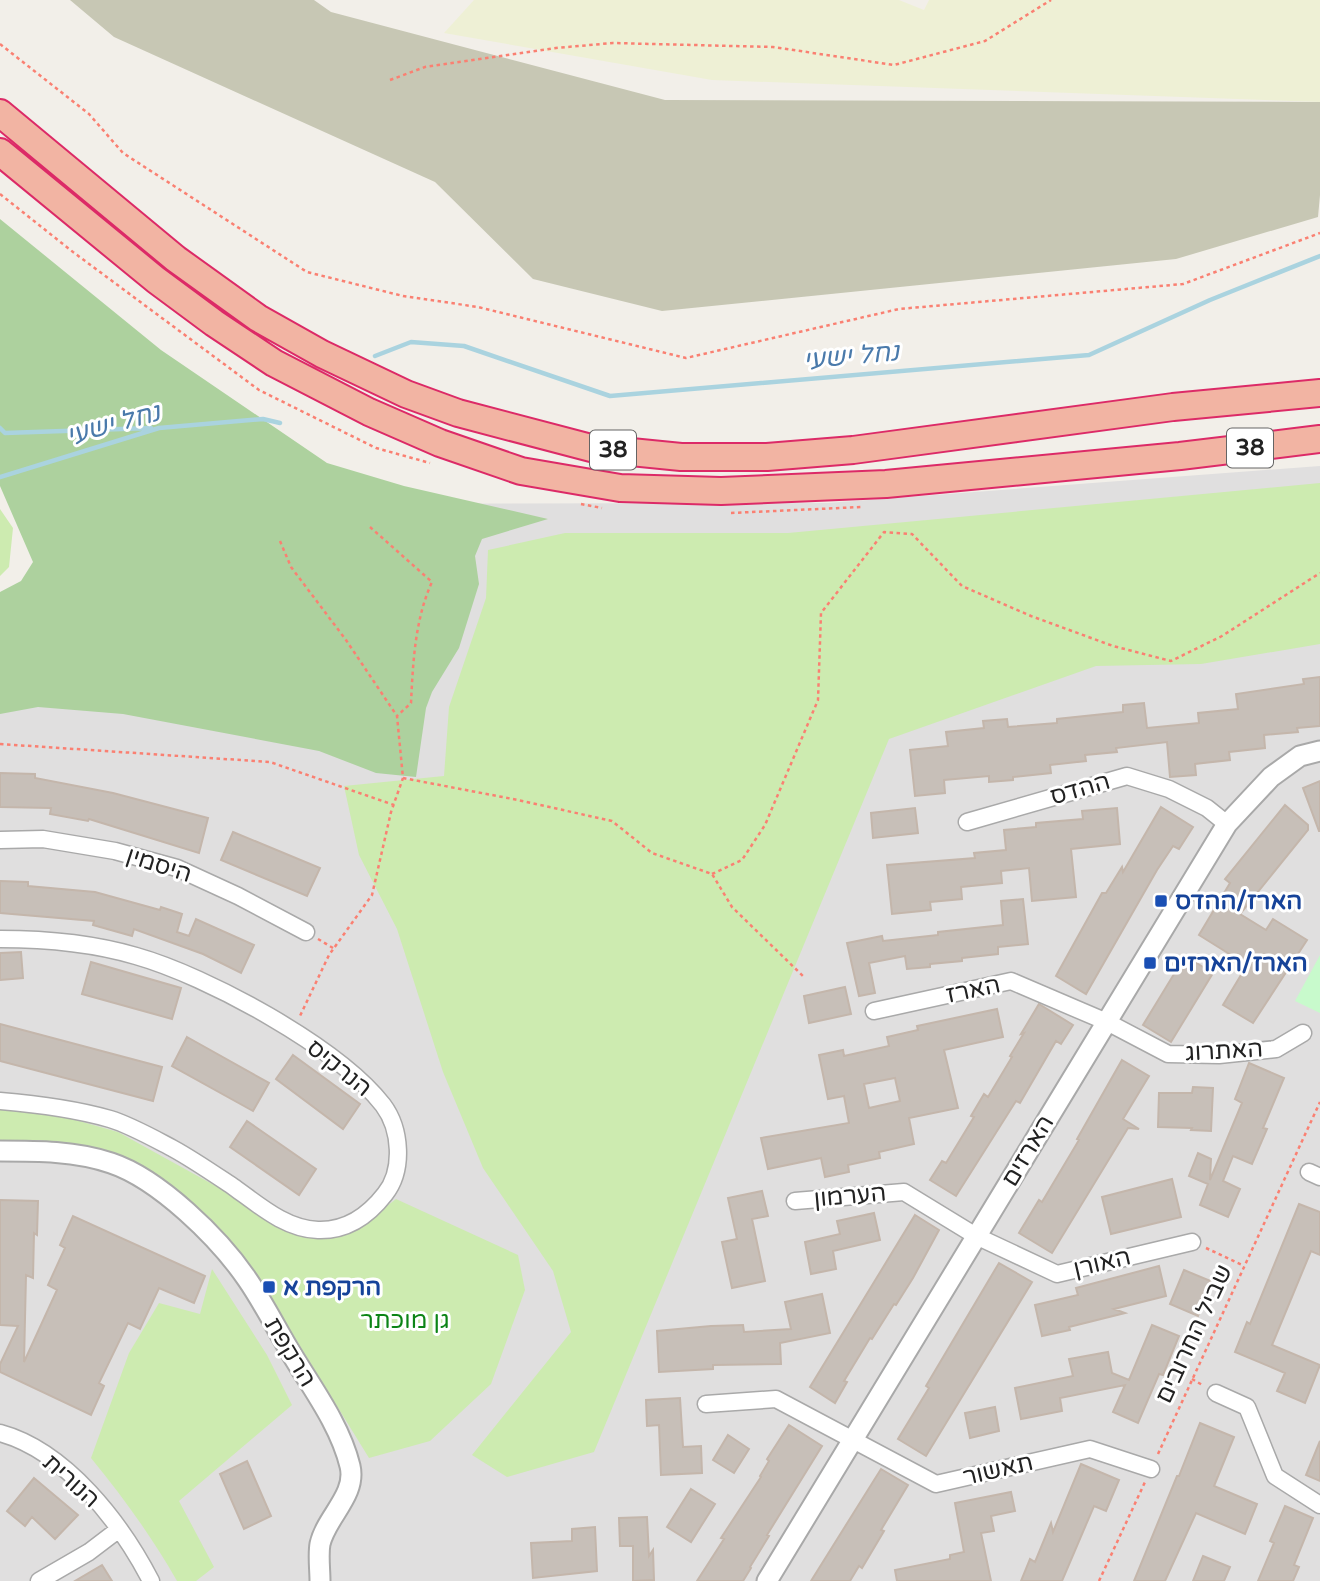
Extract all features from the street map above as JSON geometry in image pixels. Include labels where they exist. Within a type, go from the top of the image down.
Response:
[{"type":"highway","name":"38","points":[[0,113],[176,259],[258,318],[322,354],[406,394],[458,413],[591,448],[681,457],[767,457],[853,450],[1173,407],[1320,393]]},
{"type":"highway","name":"38","points":[[0,152],[156,280],[274,363],[357,406],[428,438],[521,471],[620,488],[749,490],[886,484],[1180,456],[1320,439]]},
{"type":"highway","points":[[1173,407],[1320,382]]},
{"type":"street","name":"הארזים","points":[[767,1581],[1227,824],[1271,777],[1300,756],[1320,751]]},
{"type":"street","name":"ההדס","points":[[967,822],[1127,776],[1169,789],[1207,808],[1227,824]]},
{"type":"street","name":"היסמין","points":[[0,840],[43,839],[115,851],[177,868],[306,932]]},
{"type":"street","name":"הנרקיס","points":[[0,939],[100,946],[186,974],[228,994],[293,1032],[341,1065],[371,1091],[385,1108],[395,1130],[399,1152],[390,1189],[363,1217],[344,1227],[305,1229],[282,1221],[199,1164],[113,1120],[47,1106],[0,1101]]},
{"type":"street","name":"הארז","points":[[874,1011],[1011,981],[1107,1022]]},
{"type":"street","name":"האתרוג","points":[[1107,1022],[1168,1054],[1219,1055],[1276,1049],[1303,1033]]},
{"type":"street","name":"הרקפת","points":[[0,1151],[40,1151],[85,1156],[112,1163],[134,1174],[202,1225],[247,1278],[336,1430],[350,1466],[351,1482],[320,1544],[320,1581]]},
{"type":"street","name":"הערמון","points":[[794,1201],[904,1192],[976,1236]]},
{"type":"street","name":"האורן","points":[[976,1236],[1057,1274],[1192,1242]]},
{"type":"street","points":[[1216,1393],[1247,1407],[1275,1476],[1320,1505]]},
{"type":"street","name":"תאשור","points":[[706,1404],[776,1399],[936,1485],[1090,1449],[1151,1469]]},
{"type":"street","name":"הנורית","points":[[0,1433],[31,1446],[64,1468],[91,1493],[142,1564],[150,1581]]},
{"type":"street","points":[[39,1581],[89,1552],[118,1530]]},
{"type":"path","points":[[390,80],[425,67],[556,48],[613,43],[773,47],[894,65],[985,41],[1051,0]]},
{"type":"path","points":[[0,44],[89,114],[123,153],[307,272],[403,296],[478,307],[686,358],[899,309],[1183,284],[1320,233]]},
{"type":"path","points":[[370,527],[432,582],[424,600],[413,664],[411,703],[397,716]]},
{"type":"path","points":[[712,874],[742,860],[765,825],[818,700],[821,614],[884,532],[912,534],[962,586],[1031,616],[1113,646],[1171,661],[1222,636],[1320,573]]},
{"type":"path","points":[[280,541],[291,567],[346,640],[397,716],[403,778],[372,895],[329,956],[293,1032]]},
{"type":"path","points":[[0,744],[270,762],[394,805]]},
{"type":"path","points":[[403,778],[611,821],[652,853],[712,874],[732,907],[806,978]]},
{"type":"path","name":"שביל החרובים","points":[[1099,1581],[1320,1102]]},
{"type":"path","points":[[1192,1242],[1244,1266]]},
{"type":"shaded area","points":[[70,0],[314,0],[331,12],[665,100],[1320,102],[1318,217],[1176,259],[662,311],[533,279],[435,182],[114,37]]},
{"type":"shaded area","points":[[474,0],[899,0],[924,10],[929,0],[1320,0],[1320,102],[712,80],[444,33]]},
{"type":"shaded area","points":[[1320,466],[1320,1581],[0,1581],[0,629],[301,504],[828,503]]},
{"type":"green space","points":[[0,219],[161,350],[327,463],[404,486],[548,519],[482,539],[475,556],[479,584],[459,648],[432,692],[426,708],[416,777],[376,773],[319,751],[123,714],[38,707],[0,714],[0,592],[21,581],[33,562],[0,486]]},
{"type":"green space","points":[[1320,483],[1320,644],[1201,664],[1096,666],[889,739],[594,1452],[507,1477],[472,1455],[571,1332],[553,1271],[483,1168],[443,1072],[397,929],[359,855],[344,786],[444,776],[449,707],[486,598],[488,550],[565,533],[788,533]]},
{"type":"green space","points":[[0,509],[13,528],[9,567],[0,576]]},
{"type":"green space","points":[[1320,955],[1320,1013],[1295,1001]]},
{"type":"green space","name":"גן מוכתר","points":[[0,1107],[30,1107],[118,1132],[301,1233],[332,1235],[353,1230],[396,1199],[518,1255],[525,1290],[491,1384],[430,1441],[369,1458],[253,1270],[209,1217],[114,1158],[88,1149],[38,1140],[0,1140]]},
{"type":"green space","points":[[212,1269],[267,1355],[292,1405],[179,1501],[214,1567],[196,1581],[177,1581],[137,1518],[91,1458],[129,1353],[159,1303],[200,1314]]},
{"type":"building","points":[[1320,677],[1320,726],[1297,728],[1298,732],[1264,735],[1265,748],[1229,752],[1230,760],[1195,764],[1196,775],[1170,777],[1167,742],[1085,755],[1086,761],[1050,765],[1051,773],[1013,777],[1013,780],[989,782],[989,776],[944,780],[945,793],[915,796],[910,750],[948,746],[946,732],[984,728],[983,721],[1007,719],[1008,727],[1057,723],[1057,719],[1123,712],[1123,705],[1144,703],[1147,728],[1199,723],[1198,713],[1238,709],[1236,694],[1304,684],[1303,679]]},
{"type":"building","points":[[0,773],[35,774],[35,778],[113,793],[208,818],[199,853],[89,819],[88,821],[50,814],[51,808],[0,807]]},
{"type":"building","points":[[1320,781],[1320,831],[1319,831],[1303,788]]},
{"type":"building","points":[[1285,805],[1308,825],[1308,830],[1240,914],[1266,930],[1273,919],[1307,940],[1253,1023],[1223,1005],[1247,965],[1199,935],[1230,883],[1225,879]]},
{"type":"building","points":[[1161,807],[1193,827],[1179,849],[1173,846],[1157,870],[1086,994],[1056,976],[1102,893],[1106,893],[1122,867],[1123,872]]},
{"type":"building","points":[[915,808],[918,833],[873,838],[871,813]]},
{"type":"building","points":[[1117,808],[1120,844],[1071,849],[1076,897],[1032,901],[1029,868],[1001,871],[1002,883],[961,887],[962,899],[930,902],[931,910],[892,914],[887,865],[975,858],[974,853],[1006,850],[1004,830],[1036,827],[1036,823],[1083,819],[1082,811]]},
{"type":"building","points":[[233,832],[320,868],[307,896],[221,860]]},
{"type":"building","points":[[0,881],[28,882],[28,886],[95,892],[160,910],[161,907],[182,914],[177,932],[189,936],[196,919],[254,945],[241,973],[203,954],[134,929],[132,936],[93,925],[94,921],[0,913]]},
{"type":"building","points":[[1023,899],[1028,944],[998,947],[998,954],[930,964],[930,967],[907,969],[905,956],[869,963],[875,993],[859,996],[847,943],[882,936],[883,941],[1003,925],[1001,901]]},
{"type":"building","points":[[21,952],[23,978],[0,980],[0,953]]},
{"type":"building","points":[[1185,956],[1213,973],[1171,1042],[1143,1025]]},
{"type":"building","points":[[91,962],[181,988],[172,1019],[82,994]]},
{"type":"building","points":[[845,987],[851,1014],[809,1023],[804,996]]},
{"type":"building","points":[[1039,1004],[1073,1025],[1061,1044],[1056,1041],[1020,1103],[1016,1101],[956,1196],[930,1180],[942,1161],[946,1163],[974,1117],[971,1116],[984,1094],[988,1097]]},
{"type":"building","points":[[997,1009],[1003,1037],[944,1050],[958,1108],[909,1118],[914,1144],[879,1152],[880,1158],[848,1165],[849,1172],[825,1177],[821,1158],[768,1169],[761,1138],[849,1123],[844,1096],[828,1099],[819,1055],[843,1050],[844,1056],[889,1046],[887,1037],[918,1030],[917,1026]],"holes":[[[895,1078],[900,1101],[869,1108],[864,1084]]]},
{"type":"building","points":[[0,1024],[162,1067],[153,1101],[0,1061]]},
{"type":"building","points":[[187,1037],[269,1083],[253,1111],[172,1066]]},
{"type":"building","points":[[293,1055],[360,1104],[343,1129],[276,1079]]},
{"type":"building","points":[[1122,1060],[1149,1076],[1123,1119],[1139,1129],[1128,1128],[1052,1253],[1019,1233],[1039,1200],[1042,1202],[1079,1140],[1077,1139]]},
{"type":"building","points":[[1249,1063],[1284,1078],[1263,1128],[1267,1129],[1252,1164],[1233,1156],[1223,1181],[1240,1189],[1228,1217],[1200,1205],[1208,1184],[1189,1176],[1198,1153],[1211,1159],[1210,1180],[1242,1103],[1235,1099]]},
{"type":"building","points":[[1193,1087],[1213,1088],[1211,1131],[1158,1127],[1159,1093],[1192,1093]]},
{"type":"building","points":[[247,1121],[316,1169],[299,1195],[230,1147]]},
{"type":"building","points":[[1172,1179],[1181,1217],[1111,1234],[1102,1197]]},
{"type":"building","points":[[762,1191],[768,1216],[752,1219],[765,1281],[732,1288],[722,1242],[737,1239],[728,1198]]},
{"type":"building","points":[[0,1200],[38,1201],[33,1278],[26,1275],[24,1362],[57,1290],[48,1285],[65,1248],[60,1245],[73,1216],[205,1276],[194,1303],[159,1288],[140,1329],[128,1323],[99,1383],[104,1386],[91,1415],[0,1372],[0,1364],[18,1326],[0,1325]]},
{"type":"building","points":[[1299,1204],[1320,1212],[1320,1255],[1311,1251],[1272,1345],[1320,1365],[1305,1403],[1277,1391],[1285,1373],[1235,1352],[1247,1322],[1250,1324]]},
{"type":"building","points":[[874,1213],[880,1240],[833,1251],[836,1269],[811,1274],[805,1242],[840,1234],[837,1221]]},
{"type":"building","points":[[915,1215],[939,1230],[913,1278],[872,1339],[870,1338],[844,1381],[847,1382],[835,1403],[810,1387]]},
{"type":"building","points":[[999,1263],[1032,1282],[926,1456],[898,1439]]},
{"type":"building","points":[[1159,1266],[1166,1296],[1114,1309],[1125,1313],[1042,1336],[1035,1305],[1078,1295],[1076,1288]]},
{"type":"building","points":[[1184,1270],[1213,1282],[1198,1316],[1170,1304]]},
{"type":"building","points":[[822,1294],[830,1333],[780,1343],[781,1364],[713,1365],[713,1369],[659,1372],[657,1331],[743,1325],[744,1332],[791,1329],[785,1302]]},
{"type":"building","points":[[1152,1325],[1179,1336],[1163,1375],[1159,1374],[1138,1423],[1113,1412],[1125,1385],[1060,1398],[1062,1411],[1021,1419],[1015,1388],[1073,1376],[1069,1359],[1108,1352],[1112,1373],[1129,1380]]},
{"type":"building","points":[[680,1398],[683,1447],[701,1446],[702,1473],[661,1475],[659,1425],[647,1426],[646,1400]]},
{"type":"building","points":[[995,1407],[999,1431],[970,1438],[965,1413]]},
{"type":"building","points":[[1200,1423],[1234,1437],[1214,1486],[1257,1504],[1245,1534],[1196,1513],[1165,1581],[1134,1581],[1179,1476]]},
{"type":"building","points":[[789,1425],[822,1446],[767,1535],[769,1536],[751,1568],[743,1581],[697,1581],[761,1477],[769,1461],[767,1459]]},
{"type":"building","points":[[728,1435],[749,1449],[734,1473],[713,1460]]},
{"type":"building","points":[[1320,1441],[1320,1481],[1306,1475]]},
{"type":"building","points":[[247,1461],[271,1516],[244,1529],[220,1474]]},
{"type":"building","points":[[1081,1464],[1119,1480],[1106,1511],[1094,1506],[1062,1581],[1021,1581],[1030,1559],[1035,1562],[1051,1523],[1053,1532]]},
{"type":"building","points":[[881,1469],[908,1485],[862,1568],[859,1566],[850,1581],[811,1581]]},
{"type":"building","points":[[34,1478],[78,1515],[55,1539],[32,1517],[25,1526],[7,1511]]},
{"type":"building","points":[[691,1489],[715,1504],[691,1542],[667,1527]]},
{"type":"building","points":[[1011,1492],[1015,1511],[991,1516],[994,1531],[981,1533],[991,1581],[897,1581],[895,1570],[950,1559],[950,1555],[964,1552],[955,1503]]},
{"type":"building","points":[[1285,1506],[1313,1518],[1294,1565],[1299,1567],[1293,1581],[1258,1581],[1274,1543],[1270,1541]]},
{"type":"building","points":[[647,1517],[649,1556],[653,1550],[654,1580],[633,1581],[633,1546],[620,1546],[619,1518]]},
{"type":"building","points":[[595,1527],[597,1571],[533,1578],[531,1543],[572,1541],[572,1529]]},
{"type":"building","points":[[1203,1556],[1230,1567],[1224,1581],[1193,1581]]},
{"type":"building","points":[[102,1565],[112,1581],[75,1581]]},
{"type":"waterway","name":"נחל ישעי","points":[[375,356],[411,342],[464,346],[610,396],[1089,355],[1210,300],[1320,256]]},
{"type":"waterway","name":"נחל ישעי","points":[[0,477],[159,428],[263,419],[280,423]]},
{"type":"waterway","points":[[0,428],[5,433],[151,428]]},
{"type":"place","name":"הארז/ההדס","points":[[1161,901]]},
{"type":"place","name":"הארז/הארזים","points":[[1150,963]]},
{"type":"place","name":"הרקפת א","points":[[269,1287]]}]
